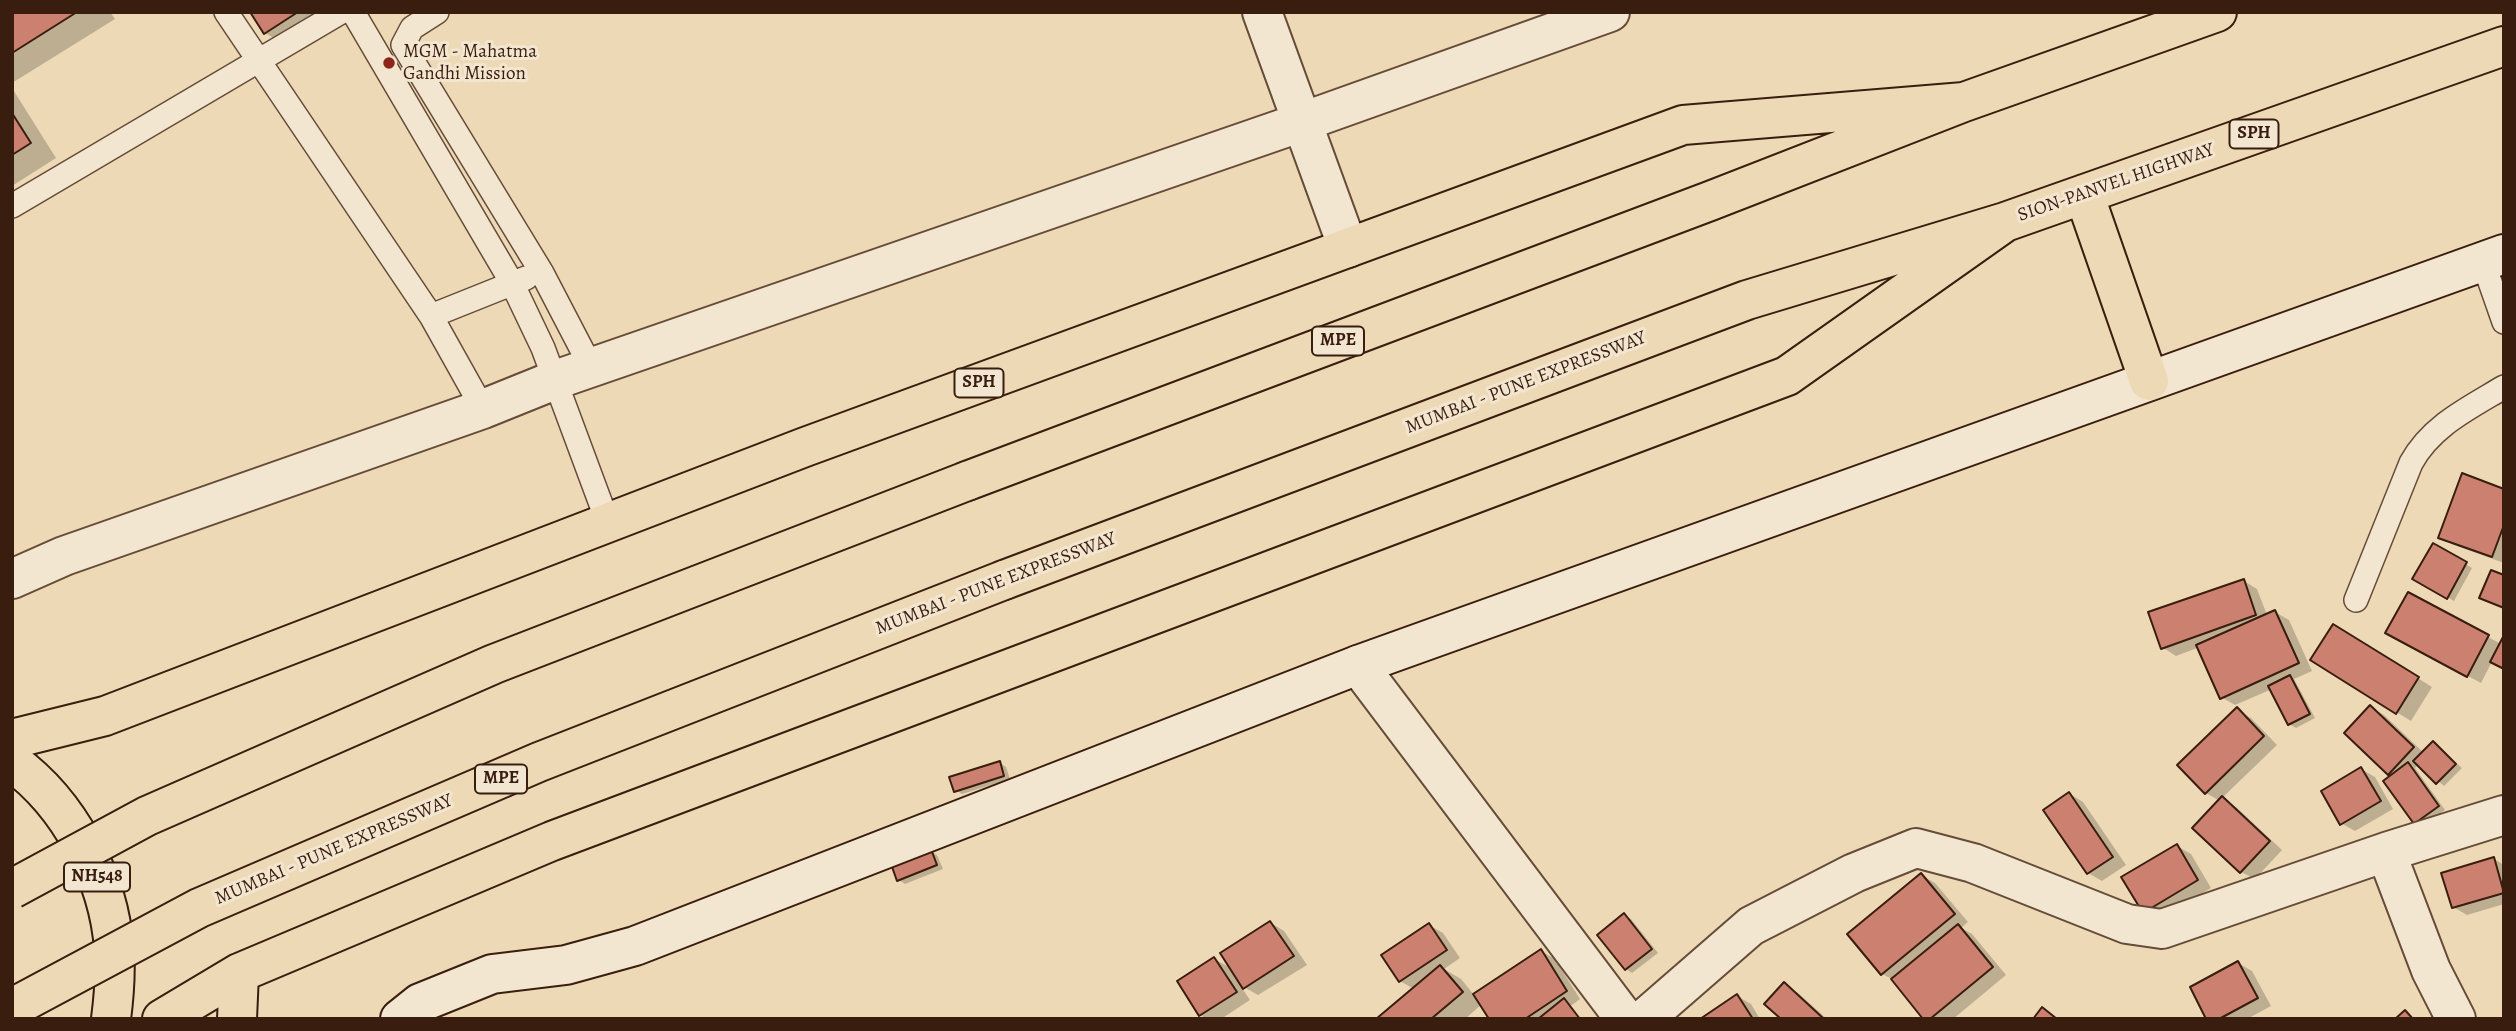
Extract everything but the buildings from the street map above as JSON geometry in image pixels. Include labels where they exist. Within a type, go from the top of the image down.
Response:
[{"type":"highway","name":"SPH","points":[[12,738],[105,716],[818,442],[1683,125],[1964,102],[2217,12]]},
{"type":"highway","name":"SION-PANVEL HIGHWAY","points":[[2005,222],[2504,46]]},
{"type":"highway","name":"MPE","points":[[12,889],[147,816],[494,664],[1964,102]]},
{"type":"highway","points":[[2084,194],[2149,382]]},
{"type":"highway","name":"SPH","points":[[162,1019],[239,973],[552,841],[1787,376],[2005,222]]},
{"type":"highway","name":"MUMBAI - PUNE EXPRESSWAY","points":[[12,1009],[199,908],[539,762],[1004,580],[1747,300],[2005,222]]},
{"type":"highway","name":"NH548","points":[[12,762],[42,789],[65,817],[98,879],[114,948],[115,984],[111,1019]]},
{"type":"highway","points":[[237,1019],[239,973]]},
{"type":"highway","points":[[12,1009],[21,1019]]},
{"type":"street","points":[[1262,12],[1348,248]]},
{"type":"street","points":[[12,579],[64,556],[483,409],[555,380],[1302,122],[1610,12]]},
{"type":"street","points":[[400,1019],[420,1003],[492,974],[566,965],[635,946],[1358,665],[2494,258]]},
{"type":"street","points":[[1358,665],[1625,1019]]},
{"type":"street","points":[[1644,1019],[1751,926],[1854,873],[1916,848],[1973,863],[2127,924],[2162,929],[2386,852],[2504,815]]},
{"type":"street","points":[[2386,852],[2431,970],[2456,1019]]},
{"type":"lane","points":[[226,12],[431,316],[483,409]]},
{"type":"lane","points":[[12,206],[341,12]]},
{"type":"lane","points":[[353,12],[512,283],[543,348],[608,523]]},
{"type":"lane","points":[[437,12],[412,28],[403,45],[542,273],[592,369]]},
{"type":"lane","points":[[2494,258],[2504,322]]},
{"type":"lane","points":[[431,316],[542,273]]},
{"type":"lane","points":[[2357,600],[2411,463],[2421,446],[2445,423],[2504,387]]},
{"type":"place","name":"MGM - Mahatma Gandhi Mission","points":[[389,63]]}]
